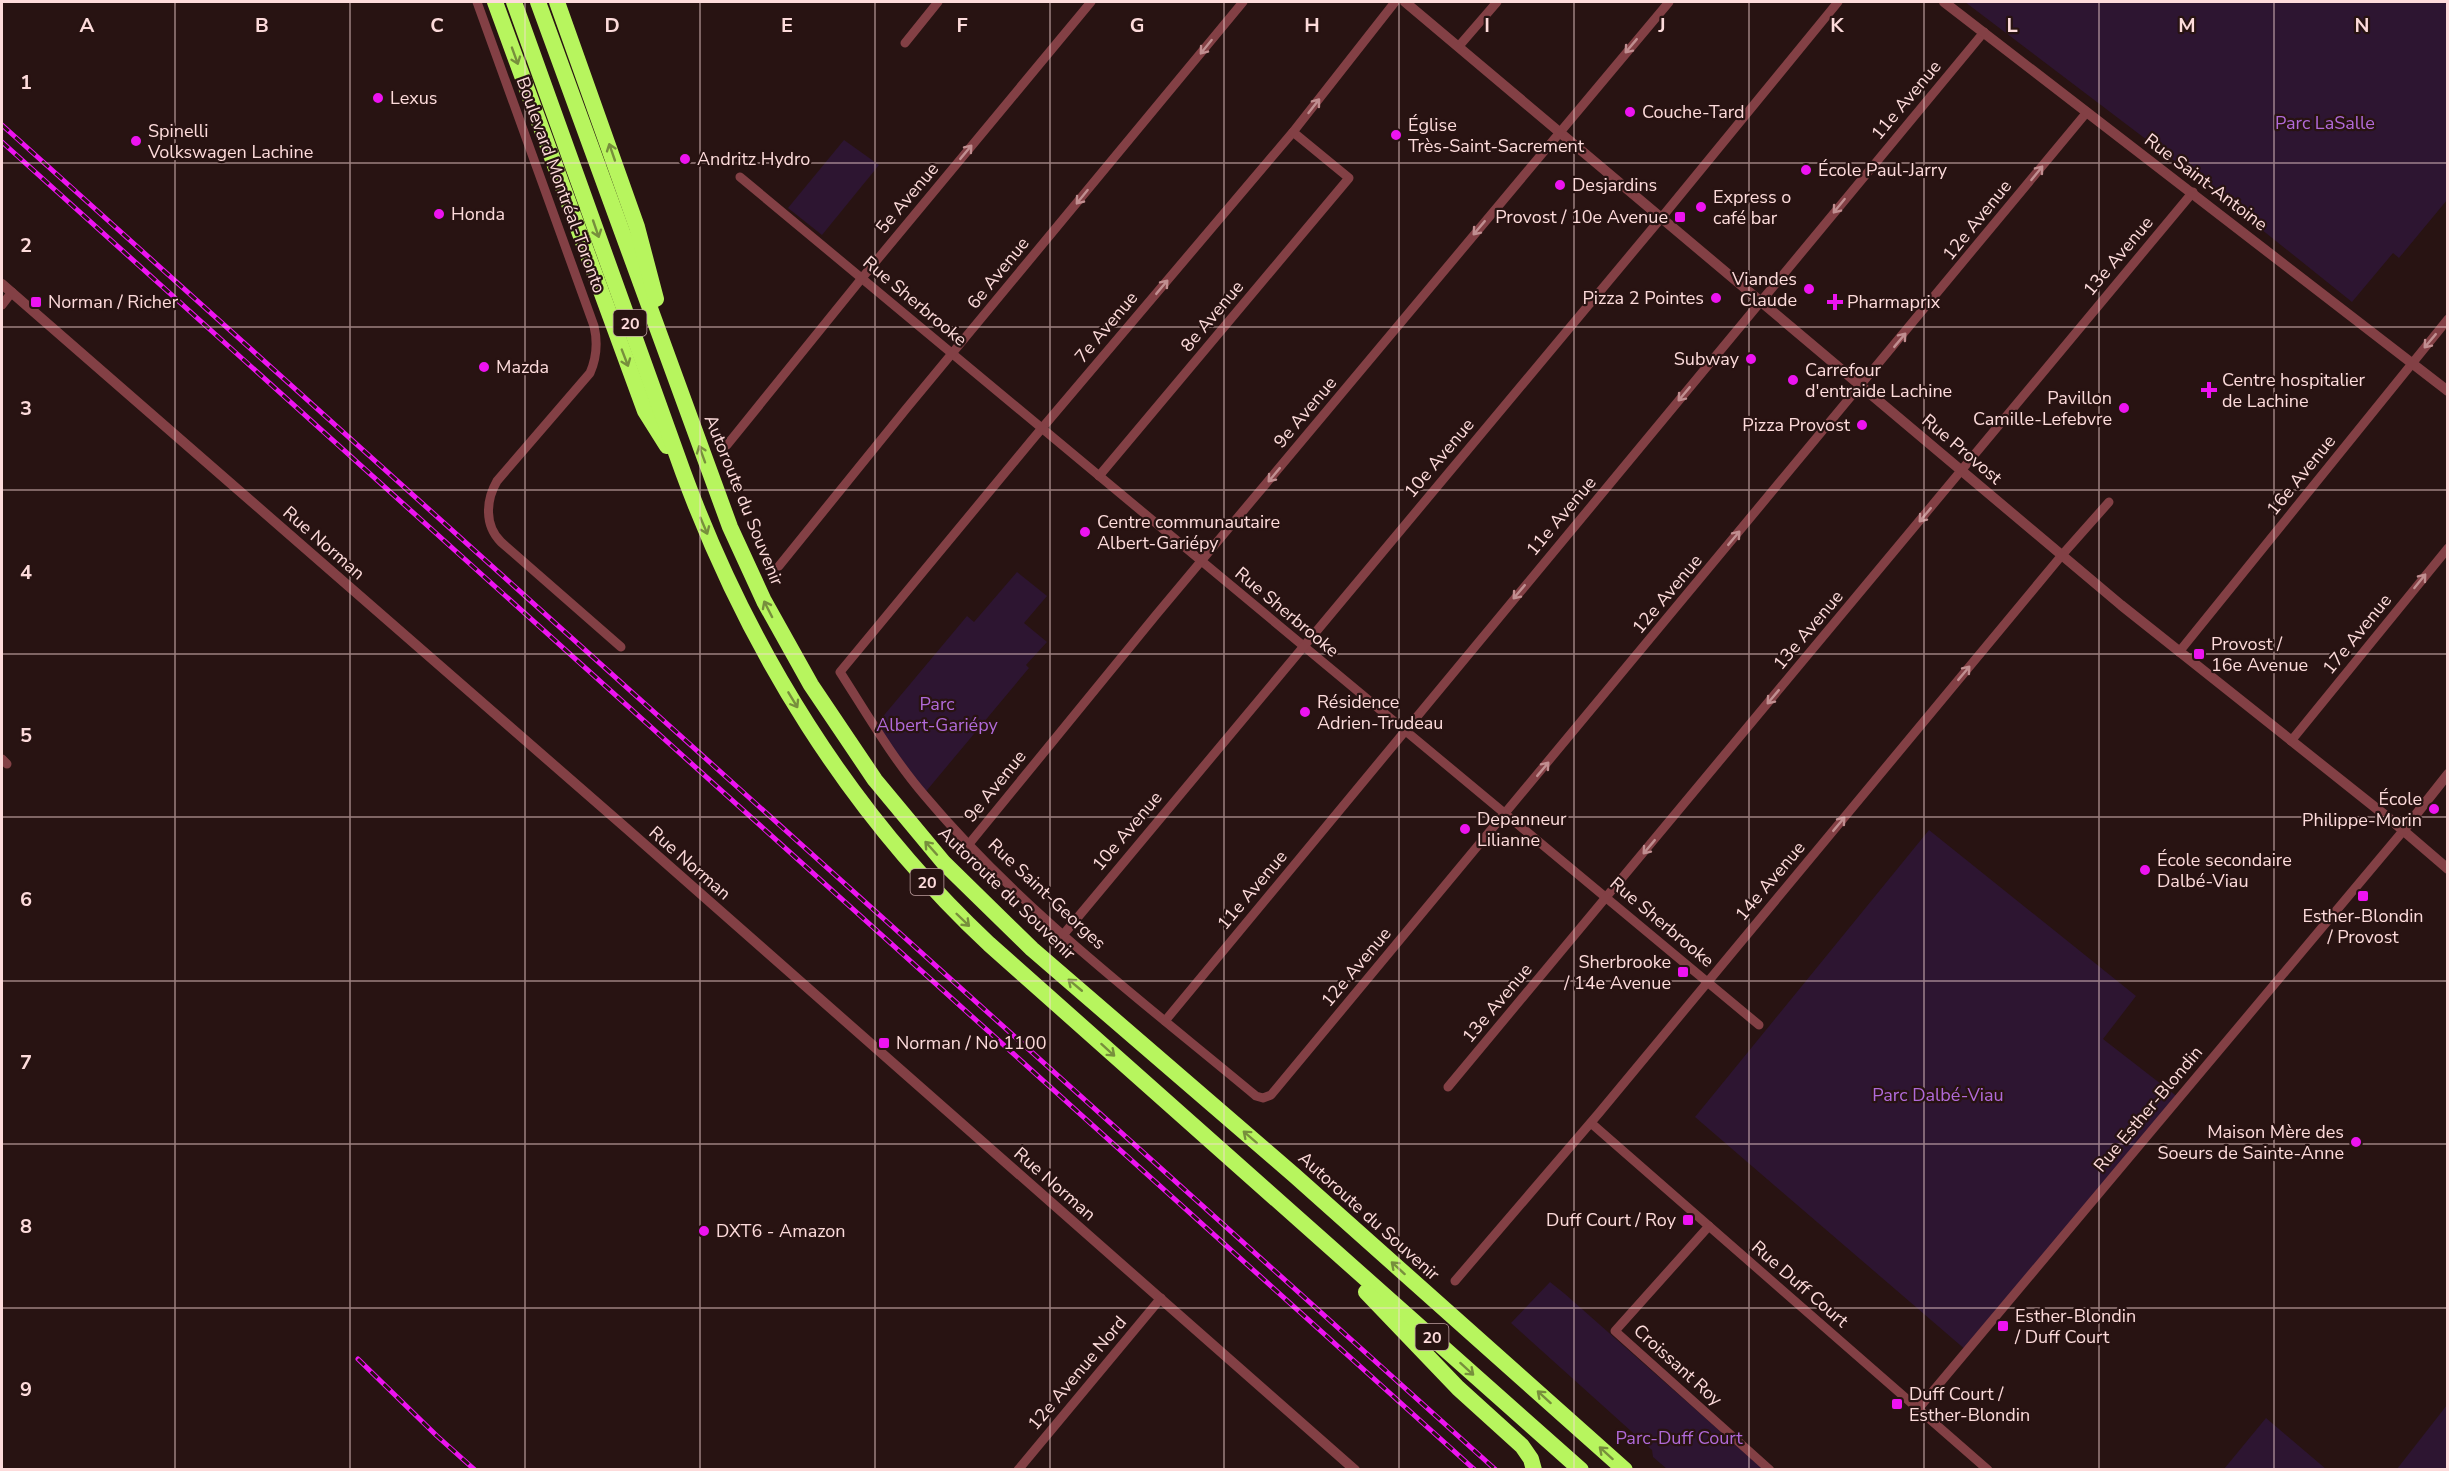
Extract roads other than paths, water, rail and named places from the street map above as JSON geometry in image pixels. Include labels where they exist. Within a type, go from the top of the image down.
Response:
[{"type":"highway","points":[[495,2],[645,411],[683,472]]},
{"type":"highway","name":"20","points":[[514,2],[683,472],[727,579],[771,664],[832,762],[887,836],[940,896],[983,939],[1581,1470]]},
{"type":"highway","name":"Autoroute du Souvenir","points":[[538,2],[730,527],[779,631],[810,685],[891,801],[927,845],[1032,949],[1285,1168],[1625,1470]]},
{"type":"highway","points":[[557,2],[637,227],[680,391]]},
{"type":"highway","points":[[1282,1204],[1458,1388],[1522,1446],[1531,1459],[1534,1470]]},
{"type":"street","name":"Boulevard Montréal-Toronto","points":[[477,2],[594,326],[597,345],[596,358],[590,373],[496,481],[489,497],[489,524],[501,542],[621,647]]},
{"type":"street","points":[[905,43],[938,2]]},
{"type":"street","name":"5e Avenue","points":[[727,445],[1091,2]]},
{"type":"street","name":"6e Avenue","points":[[779,566],[1243,2]]},
{"type":"street","name":"7e Avenue","points":[[840,672],[1042,428],[1293,132],[1395,2]]},
{"type":"street","name":"Rue Provost","points":[[1406,2],[2062,555],[2448,869]]},
{"type":"street","points":[[1459,46],[1497,2]]},
{"type":"street","name":"9e Avenue","points":[[969,844],[1156,615],[1668,2]]},
{"type":"street","name":"10e Avenue","points":[[1063,935],[1662,217],[1838,2]]},
{"type":"street","name":"Rue Saint-Antoine","points":[[1944,2],[2448,390]]},
{"type":"street","name":"11e Avenue","points":[[1165,1021],[1984,32]]},
{"type":"street","name":"12e Avenue","points":[[1271,1095],[2087,112]]},
{"type":"street","name":"8e Avenue","points":[[1099,476],[1349,178],[1293,132]]},
{"type":"street","name":"Rue Sherbrooke","points":[[740,177],[1759,1026]]},
{"type":"street","name":"13e Avenue","points":[[1448,1087],[2193,192]]},
{"type":"street","name":"Rue Norman","points":[[2,284],[653,852],[1355,1470]]},
{"type":"street","points":[[2,305],[12,292]]},
{"type":"street","name":"16e Avenue","points":[[2179,652],[2448,319]]},
{"type":"street","name":"14e Avenue","points":[[1455,1281],[1591,1123],[2062,555],[2109,502]]},
{"type":"street","name":"17e Avenue","points":[[2291,741],[2448,548]]},
{"type":"street","name":"Rue Saint-Georges","points":[[840,672],[923,795],[969,844],[1063,935],[1165,1021],[1256,1096],[1263,1098],[1271,1095]]},
{"type":"street","points":[[2403,831],[2448,774]]},
{"type":"street","name":"Rue Esther-Blondin","points":[[1918,1409],[2403,831]]},
{"type":"street","name":"Rue Duff Court","points":[[1591,1123],[1988,1470]]},
{"type":"street","name":"Croissant Roy","points":[[1709,1226],[1615,1331],[1770,1470]]},
{"type":"street","name":"12e Avenue Nord","points":[[1018,1470],[1161,1298]]},
{"type":"railway","points":[[2,125],[1496,1470]]},
{"type":"railway","points":[[2,142],[1475,1470]]},
{"type":"railway","points":[[358,1359],[475,1470]]},
{"type":"place","name":"Lexus","points":[[378,98]]},
{"type":"place","name":"Couche-Tard","points":[[1630,112]]},
{"type":"place","name":"Église Très-Saint-Sacrement","points":[[1396,135]]},
{"type":"place","name":"Spinelli Volkswagen Lachine","points":[[136,141]]},
{"type":"place","name":"Andritz Hydro","points":[[685,159]]},
{"type":"place","name":"École Paul-Jarry","points":[[1806,170]]},
{"type":"place","name":"Desjardins","points":[[1560,185]]},
{"type":"place","name":"Express o café bar","points":[[1701,207]]},
{"type":"place","name":"Honda","points":[[439,214]]},
{"type":"place","name":"Provost / 10e Avenue","points":[[1680,217]]},
{"type":"place","name":"Viandes Claude","points":[[1809,289]]},
{"type":"place","name":"Pizza 2 Pointes","points":[[1716,298]]},
{"type":"place","name":"Norman / Richer","points":[[36,302]]},
{"type":"place","name":"Pharmaprix","points":[[1835,302]]},
{"type":"place","name":"Subway","points":[[1751,359]]},
{"type":"place","name":"Mazda","points":[[484,367]]},
{"type":"place","name":"Carrefour d'entraide Lachine","points":[[1793,380]]},
{"type":"place","name":"Centre hospitalier de Lachine","points":[[2209,390]]},
{"type":"place","name":"Pavillon Camille-Lefebvre","points":[[2124,408]]},
{"type":"place","name":"Pizza Provost","points":[[1862,425]]},
{"type":"place","name":"Centre communautaire Albert-Gariépy","points":[[1085,532]]},
{"type":"place","name":"Provost / 16e Avenue","points":[[2199,654]]},
{"type":"place","name":"Résidence Adrien-Trudeau","points":[[1305,712]]},
{"type":"place","name":"École Philippe-Morin","points":[[2434,809]]},
{"type":"place","name":"Depanneur Lilianne","points":[[1465,829]]},
{"type":"place","name":"École secondaire Dalbé-Viau","points":[[2145,870]]},
{"type":"place","name":"Esther-Blondin / Provost","points":[[2363,896]]},
{"type":"place","name":"Sherbrooke / 14e Avenue","points":[[1683,972]]},
{"type":"place","name":"Norman / No 1100","points":[[884,1043]]},
{"type":"place","name":"Maison Mère des Soeurs de Sainte-Anne","points":[[2356,1142]]},
{"type":"place","name":"Duff Court / Roy","points":[[1688,1220]]},
{"type":"place","name":"DXT6 - Amazon","points":[[704,1231]]},
{"type":"place","name":"Esther-Blondin / Duff Court","points":[[2003,1326]]},
{"type":"place","name":"Duff Court / Esther-Blondin","points":[[1897,1404]]},
{"type":"park label","name":"Parc LaSalle","points":[[2325,123]]},
{"type":"park label","name":"Parc Albert-Gariépy","points":[[937,714]]},
{"type":"park label","name":"Parc Dalbé-Viau","points":[[1938,1095]]},
{"type":"park label","name":"Parc-Duff Court","points":[[1679,1438]]}]
